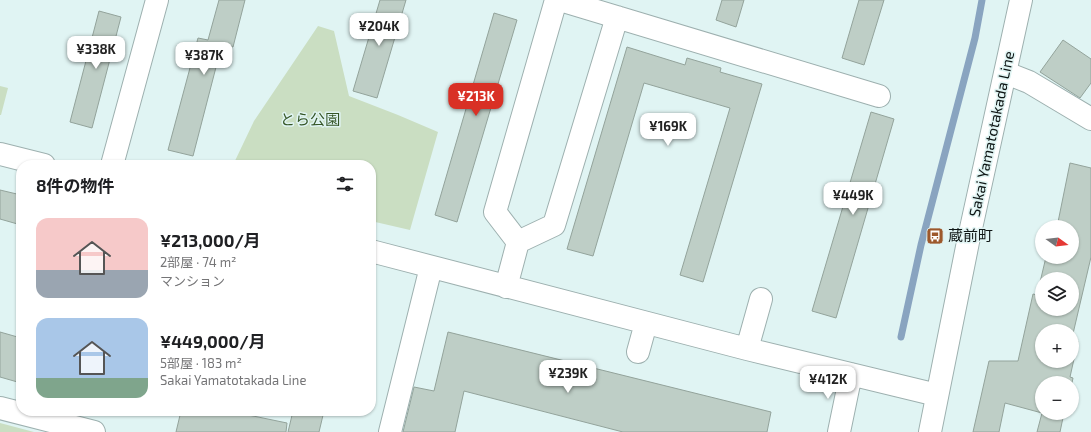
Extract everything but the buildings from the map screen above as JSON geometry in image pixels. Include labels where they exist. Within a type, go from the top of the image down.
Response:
[{"type":"street","points":[[113,160],[157,0]]},
{"type":"street","points":[[518,242],[495,212],[556,0]]},
{"type":"street","points":[[560,0],[880,96]]},
{"type":"street","name":"Sakai Yamatotakada Line","points":[[930,432],[968,242],[1021,0]]},
{"type":"street","points":[[506,287],[518,242],[554,225],[617,17]]},
{"type":"street","points":[[1006,73],[1029,82],[1091,119]]},
{"type":"street","points":[[0,154],[24,160]]},
{"type":"street","points":[[376,252],[431,268],[747,349],[937,395]]},
{"type":"street","points":[[390,432],[431,268]]},
{"type":"street","points":[[747,349],[761,299]]},
{"type":"street","points":[[638,352],[646,323]]},
{"type":"street","points":[[839,432],[851,374]]},
{"type":"street","points":[[0,408],[16,412]]},
{"type":"street","points":[[31,416],[94,432]]},
{"type":"green space","name":"とら公園","points":[[318,26],[334,31],[349,96],[438,132],[410,230],[376,222],[376,160],[235,160],[254,121]]},
{"type":"green space","points":[[0,86],[8,88],[1,115],[0,115]]},
{"type":"green space","points":[[0,423],[34,432],[0,432]]},
{"type":"waterway","points":[[901,337],[921,245],[975,38],[982,0]]},
{"type":"place","name":"蔵前町","points":[[935,236]]}]
